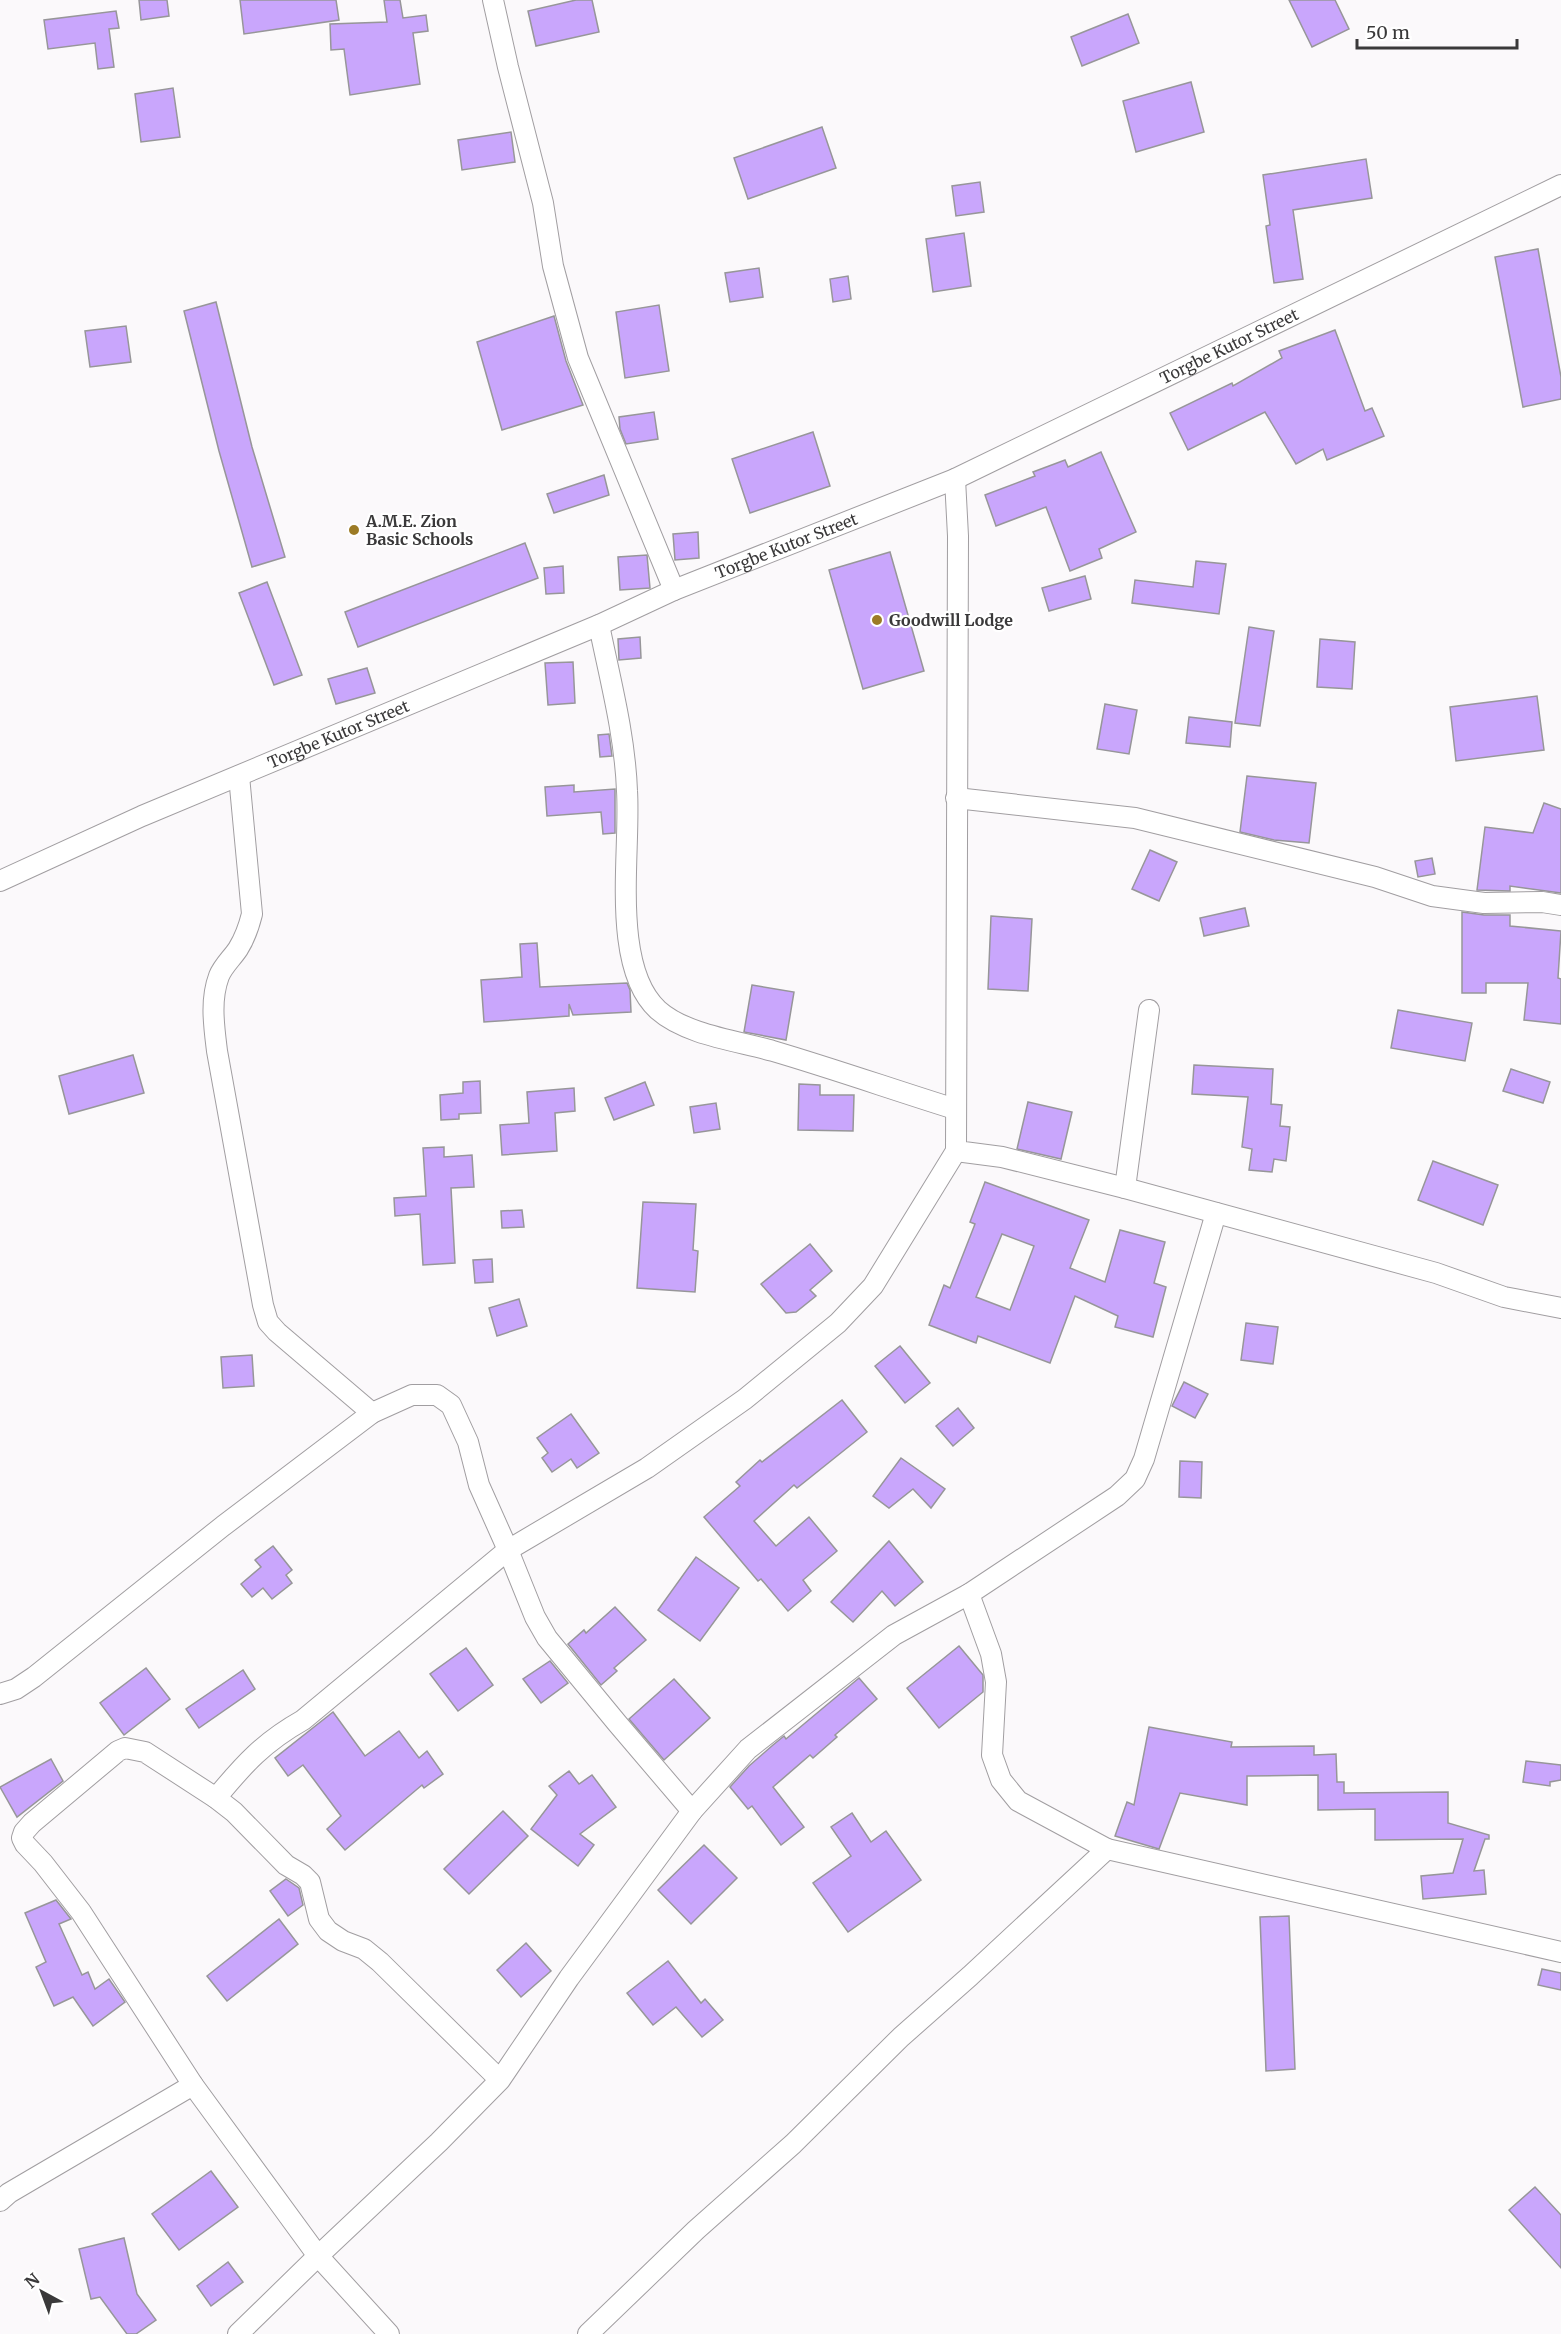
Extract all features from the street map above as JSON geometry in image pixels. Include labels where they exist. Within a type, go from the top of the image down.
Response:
[{"type":"street","points":[[493,0],[543,203],[553,267],[578,358],[674,590]]},
{"type":"street","name":"Torgbe Kutor Street","points":[[0,881],[142,816],[599,625],[674,590],[956,479],[1561,185]]},
{"type":"street","points":[[216,1798],[249,1759],[278,1735],[303,1720],[508,1550],[647,1468],[745,1399],[838,1323],[873,1286],[956,1151],[958,536],[956,479]]},
{"type":"street","points":[[599,625],[619,727],[627,790],[627,919],[634,968],[642,990],[659,1010],[684,1027],[774,1051],[955,1109]]},
{"type":"street","points":[[238,776],[252,914],[243,940],[220,974],[214,993],[213,1016],[217,1051],[263,1305],[268,1322],[277,1332],[372,1413]]},
{"type":"street","points":[[956,798],[1136,818],[1375,878],[1432,896],[1484,903],[1542,902],[1561,905]]},
{"type":"street","points":[[1125,1188],[1149,1010]]},
{"type":"street","points":[[956,1151],[1002,1157],[1125,1188],[1436,1273],[1504,1297],[1561,1308]]},
{"type":"street","points":[[238,2334],[439,2142],[500,2080],[569,1978],[692,1810],[748,1749],[894,1635],[969,1594],[1117,1496],[1135,1479],[1144,1459],[1216,1213]]},
{"type":"street","points":[[0,1694],[16,1689],[34,1677],[223,1526],[372,1413],[412,1395],[436,1395],[451,1405],[468,1442],[479,1485],[535,1617],[547,1638],[692,1810]]},
{"type":"street","points":[[969,1594],[993,1663],[996,1682],[992,1755],[1001,1780],[1018,1801],[1107,1849],[1561,1952]]},
{"type":"street","points":[[389,2334],[318,2256],[193,2085],[81,1912],[43,1863],[25,1844],[22,1838],[24,1832],[118,1751],[125,1748],[146,1752],[234,1812],[286,1865],[303,1875],[310,1882],[319,1919],[328,1931],[343,1941],[364,1949],[380,1962],[500,2080]]},
{"type":"street","points":[[588,2334],[696,2230],[793,2144],[901,2037],[1107,1849]]},
{"type":"street","points":[[0,2201],[9,2193],[193,2085]]},
{"type":"building","points":[[139,0],[167,0],[169,16],[141,20]]},
{"type":"building","points":[[240,0],[336,0],[339,20],[244,34]]},
{"type":"building","points":[[384,0],[400,0],[403,18],[426,15],[428,31],[413,33],[420,84],[350,95],[344,49],[331,50],[330,24],[387,22]]},
{"type":"building","points":[[576,0],[592,0],[599,32],[536,46],[528,11]]},
{"type":"building","points":[[1289,0],[1335,0],[1349,29],[1312,47]]},
{"type":"building","points":[[116,11],[119,28],[109,29],[114,67],[98,69],[95,43],[48,49],[44,20]]},
{"type":"building","points":[[1128,14],[1139,43],[1082,66],[1071,37]]},
{"type":"building","points":[[1191,82],[1204,132],[1136,152],[1123,101]]},
{"type":"building","points":[[173,88],[180,137],[141,142],[135,94]]},
{"type":"building","points":[[822,127],[836,168],[748,199],[734,158]]},
{"type":"building","points":[[511,132],[515,162],[462,170],[458,140]]},
{"type":"building","points":[[1366,159],[1372,198],[1293,210],[1303,279],[1274,283],[1266,226],[1270,225],[1263,175]]},
{"type":"building","points":[[980,182],[984,212],[956,216],[952,186]]},
{"type":"building","points":[[964,233],[971,286],[933,292],[926,239]]},
{"type":"building","points":[[1538,249],[1561,377],[1561,399],[1523,407],[1495,257]]},
{"type":"building","points":[[759,268],[763,297],[730,302],[725,273]]},
{"type":"building","points":[[848,276],[851,299],[833,302],[830,279]]},
{"type":"building","points":[[216,302],[252,447],[285,557],[252,567],[219,451],[184,311]]},
{"type":"building","points":[[659,305],[669,371],[625,378],[616,312]]},
{"type":"building","points":[[554,316],[566,361],[583,405],[502,430],[477,342]]},
{"type":"building","points":[[126,326],[131,362],[90,367],[85,331]]},
{"type":"building","points":[[1335,330],[1365,411],[1372,408],[1384,436],[1327,460],[1323,449],[1296,464],[1265,412],[1188,450],[1170,413],[1232,383],[1233,386],[1282,358],[1279,351]]},
{"type":"building","points":[[654,412],[658,439],[626,444],[620,429],[619,417]]},
{"type":"building","points":[[813,432],[830,486],[750,513],[732,459]]},
{"type":"building","points":[[1101,452],[1136,532],[1099,549],[1102,558],[1070,571],[1046,507],[996,526],[985,495],[1035,476],[1033,472],[1065,460],[1068,467]]},
{"type":"building","points":[[604,475],[609,495],[554,513],[547,494]]},
{"type":"building","points":[[698,532],[699,558],[675,560],[673,534]]},
{"type":"building","points":[[525,543],[538,578],[358,647],[345,612]]},
{"type":"building","name":"Goodwill Lodge","points":[[890,552],[924,671],[863,689],[829,570]]},
{"type":"building","points":[[647,555],[650,588],[620,590],[618,557]]},
{"type":"building","points":[[1196,561],[1226,564],[1219,614],[1132,603],[1135,580],[1193,587]]},
{"type":"building","points":[[563,566],[564,593],[546,594],[544,568]]},
{"type":"building","points":[[1085,576],[1091,599],[1049,611],[1042,588]]},
{"type":"building","points":[[267,582],[302,675],[274,685],[239,593]]},
{"type":"building","points":[[1249,627],[1274,631],[1260,726],[1235,723]]},
{"type":"building","points":[[640,637],[641,658],[619,660],[618,639]]},
{"type":"building","points":[[1320,639],[1355,642],[1352,689],[1317,687]]},
{"type":"building","points":[[573,662],[575,703],[548,705],[545,663]]},
{"type":"building","points":[[367,668],[375,693],[336,704],[328,679]]},
{"type":"building","points":[[1537,696],[1544,750],[1456,761],[1450,707]]},
{"type":"building","points":[[1105,704],[1137,710],[1129,754],[1097,749]]},
{"type":"building","points":[[1189,717],[1232,722],[1230,747],[1186,743]]},
{"type":"building","points":[[609,734],[612,756],[600,757],[598,735]]},
{"type":"building","points":[[1247,776],[1316,783],[1309,843],[1274,840],[1240,832]]},
{"type":"building","points":[[574,785],[574,792],[615,789],[615,833],[603,834],[601,812],[547,816],[545,787]]},
{"type":"building","points":[[1544,803],[1561,809],[1561,893],[1510,886],[1510,891],[1477,890],[1485,827],[1533,833]]},
{"type":"building","points":[[1150,850],[1177,862],[1159,901],[1132,889]]},
{"type":"building","points":[[1432,858],[1435,874],[1418,877],[1415,861]]},
{"type":"building","points":[[1245,908],[1249,926],[1204,936],[1200,918]]},
{"type":"building","points":[[1462,912],[1510,915],[1510,926],[1561,931],[1558,978],[1561,979],[1561,1024],[1524,1020],[1528,983],[1486,983],[1486,993],[1462,993]]},
{"type":"building","points":[[991,916],[1032,919],[1028,991],[988,989]]},
{"type":"building","points":[[537,943],[540,987],[627,983],[630,990],[631,1012],[573,1015],[569,1004],[569,1016],[484,1022],[481,980],[522,977],[520,944]]},
{"type":"building","points":[[752,985],[794,992],[786,1040],[744,1032]]},
{"type":"building","points":[[1398,1010],[1472,1023],[1465,1061],[1391,1048]]},
{"type":"building","points":[[133,1055],[144,1093],[69,1114],[59,1076]]},
{"type":"building","points":[[1194,1065],[1273,1069],[1271,1104],[1282,1105],[1280,1126],[1290,1127],[1286,1161],[1274,1159],[1272,1172],[1249,1170],[1252,1149],[1242,1147],[1248,1097],[1192,1094]]},
{"type":"building","points":[[1511,1069],[1550,1082],[1543,1103],[1503,1091]]},
{"type":"building","points":[[480,1081],[481,1113],[459,1114],[459,1119],[441,1120],[440,1095],[463,1093],[463,1082]]},
{"type":"building","points":[[645,1082],[654,1105],[614,1120],[605,1098]]},
{"type":"building","points":[[799,1084],[820,1085],[820,1095],[854,1095],[853,1131],[798,1130]]},
{"type":"building","points":[[574,1088],[575,1111],[555,1113],[557,1151],[502,1155],[500,1125],[529,1123],[527,1092]]},
{"type":"building","points":[[1028,1102],[1072,1112],[1061,1159],[1017,1149]]},
{"type":"building","points":[[716,1103],[720,1129],[694,1133],[690,1107]]},
{"type":"building","points":[[444,1147],[444,1157],[472,1155],[474,1187],[451,1188],[455,1263],[423,1265],[420,1214],[395,1216],[394,1198],[426,1196],[423,1148]]},
{"type":"building","points":[[1433,1161],[1498,1185],[1483,1225],[1418,1200]]},
{"type":"building","points":[[985,1182],[1089,1220],[1070,1268],[1105,1282],[1120,1230],[1165,1242],[1154,1283],[1166,1287],[1153,1337],[1115,1327],[1118,1316],[1075,1296],[1050,1363],[978,1336],[976,1343],[929,1325],[944,1285],[950,1288],[975,1224],[970,1222]],"holes":[[[1002,1234],[1034,1246],[1010,1310],[976,1297]]]},
{"type":"building","points":[[643,1202],[696,1204],[693,1250],[698,1251],[695,1292],[637,1288]]},
{"type":"building","points":[[522,1210],[524,1227],[502,1228],[501,1211]]},
{"type":"building","points":[[810,1244],[832,1271],[810,1290],[816,1296],[796,1312],[786,1313],[761,1284]]},
{"type":"building","points":[[492,1259],[493,1282],[475,1283],[473,1260]]},
{"type":"building","points":[[519,1299],[527,1326],[497,1336],[489,1308]]},
{"type":"building","points":[[1246,1323],[1278,1327],[1273,1364],[1241,1360]]},
{"type":"building","points":[[900,1346],[930,1383],[905,1403],[875,1366]]},
{"type":"building","points":[[252,1355],[254,1386],[223,1388],[221,1357]]},
{"type":"building","points":[[1184,1382],[1208,1394],[1195,1418],[1172,1406]]},
{"type":"building","points":[[842,1400],[867,1432],[797,1488],[794,1485],[754,1521],[776,1546],[809,1517],[837,1551],[803,1580],[811,1591],[788,1611],[761,1579],[758,1581],[704,1517],[740,1486],[736,1482],[760,1460],[762,1462]]},
{"type":"building","points":[[958,1408],[974,1428],[953,1446],[936,1426]]},
{"type":"building","points":[[571,1414],[599,1453],[577,1468],[571,1459],[552,1472],[542,1458],[548,1453],[537,1438]]},
{"type":"building","points":[[901,1458],[945,1489],[931,1508],[913,1489],[889,1508],[873,1496]]},
{"type":"building","points":[[1180,1461],[1202,1462],[1201,1498],[1179,1497]]},
{"type":"building","points":[[889,1541],[923,1582],[895,1606],[882,1591],[853,1622],[831,1602]]},
{"type":"building","points":[[273,1546],[292,1570],[286,1575],[292,1583],[272,1599],[263,1588],[252,1597],[241,1584],[261,1567],[255,1560]]},
{"type":"building","points":[[696,1557],[739,1588],[700,1641],[658,1610]]},
{"type":"building","points":[[615,1607],[646,1640],[614,1668],[617,1671],[601,1685],[568,1644],[584,1630],[586,1633]]},
{"type":"building","points":[[959,1646],[983,1675],[983,1692],[939,1728],[907,1688]]},
{"type":"building","points":[[466,1648],[493,1685],[458,1711],[430,1674]]},
{"type":"building","points":[[550,1661],[568,1683],[541,1703],[523,1679]]},
{"type":"building","points":[[146,1668],[170,1699],[124,1735],[100,1703]]},
{"type":"building","points":[[243,1670],[255,1689],[199,1728],[186,1709]]},
{"type":"building","points":[[859,1678],[877,1699],[835,1735],[837,1737],[813,1758],[810,1755],[773,1787],[804,1827],[781,1845],[752,1806],[748,1809],[730,1787],[773,1745],[784,1736],[786,1739]]},
{"type":"building","points":[[674,1679],[710,1718],[664,1760],[629,1719]]},
{"type":"building","points":[[333,1712],[365,1756],[399,1731],[419,1758],[427,1751],[443,1774],[424,1788],[422,1785],[345,1850],[327,1829],[341,1816],[303,1765],[288,1776],[275,1758]]},
{"type":"building","points":[[1149,1727],[1232,1742],[1231,1747],[1314,1746],[1314,1755],[1336,1754],[1337,1782],[1344,1782],[1344,1793],[1448,1792],[1448,1823],[1489,1835],[1489,1839],[1485,1839],[1474,1871],[1484,1870],[1486,1894],[1423,1899],[1421,1876],[1453,1873],[1463,1839],[1375,1840],[1375,1809],[1318,1810],[1318,1775],[1247,1776],[1247,1805],[1180,1793],[1159,1849],[1115,1836],[1127,1802],[1134,1805]]},
{"type":"building","points":[[51,1759],[63,1781],[17,1817],[0,1787]]},
{"type":"building","points":[[1526,1761],[1561,1765],[1561,1780],[1550,1782],[1550,1786],[1523,1782]]},
{"type":"building","points":[[569,1771],[579,1784],[592,1775],[616,1807],[580,1834],[594,1845],[578,1866],[531,1829],[557,1795],[549,1786]]},
{"type":"building","points":[[503,1811],[528,1836],[469,1894],[444,1869]]},
{"type":"building","points":[[852,1813],[871,1842],[886,1831],[921,1880],[848,1932],[813,1883],[851,1856],[831,1827]]},
{"type":"building","points":[[704,1845],[737,1878],[691,1924],[658,1890]]},
{"type":"building","points":[[286,1879],[299,1888],[303,1905],[288,1916],[270,1891]]},
{"type":"building","points":[[56,1900],[71,1919],[59,1924],[82,1975],[88,1972],[95,1989],[109,1979],[125,2002],[93,2026],[73,1997],[54,2006],[36,1967],[46,1962],[25,1913]]},
{"type":"building","points":[[1289,1916],[1295,2069],[1266,2071],[1260,1917]]},
{"type":"building","points":[[279,1919],[298,1944],[227,2001],[207,1976]]},
{"type":"building","points":[[526,1943],[551,1971],[521,1997],[497,1970]]},
{"type":"building","points":[[668,1961],[701,2003],[705,1999],[723,2020],[702,2037],[676,2007],[653,2025],[627,1993]]},
{"type":"building","points":[[1542,1969],[1561,1973],[1561,1990],[1538,1985]]},
{"type":"building","points":[[211,2171],[238,2207],[179,2250],[152,2214]]},
{"type":"building","points":[[1535,2187],[1561,2215],[1561,2268],[1509,2210]]},
{"type":"building","points":[[124,2238],[137,2294],[156,2320],[136,2334],[127,2334],[100,2297],[91,2299],[79,2249]]},
{"type":"building","points":[[228,2262],[243,2282],[211,2306],[197,2286]]},
{"type":"place","name":"A.M.E. Zion Basic Schools","points":[[354,530]]},
{"type":"place","name":"Goodwill Lodge","points":[[877,620]]}]
